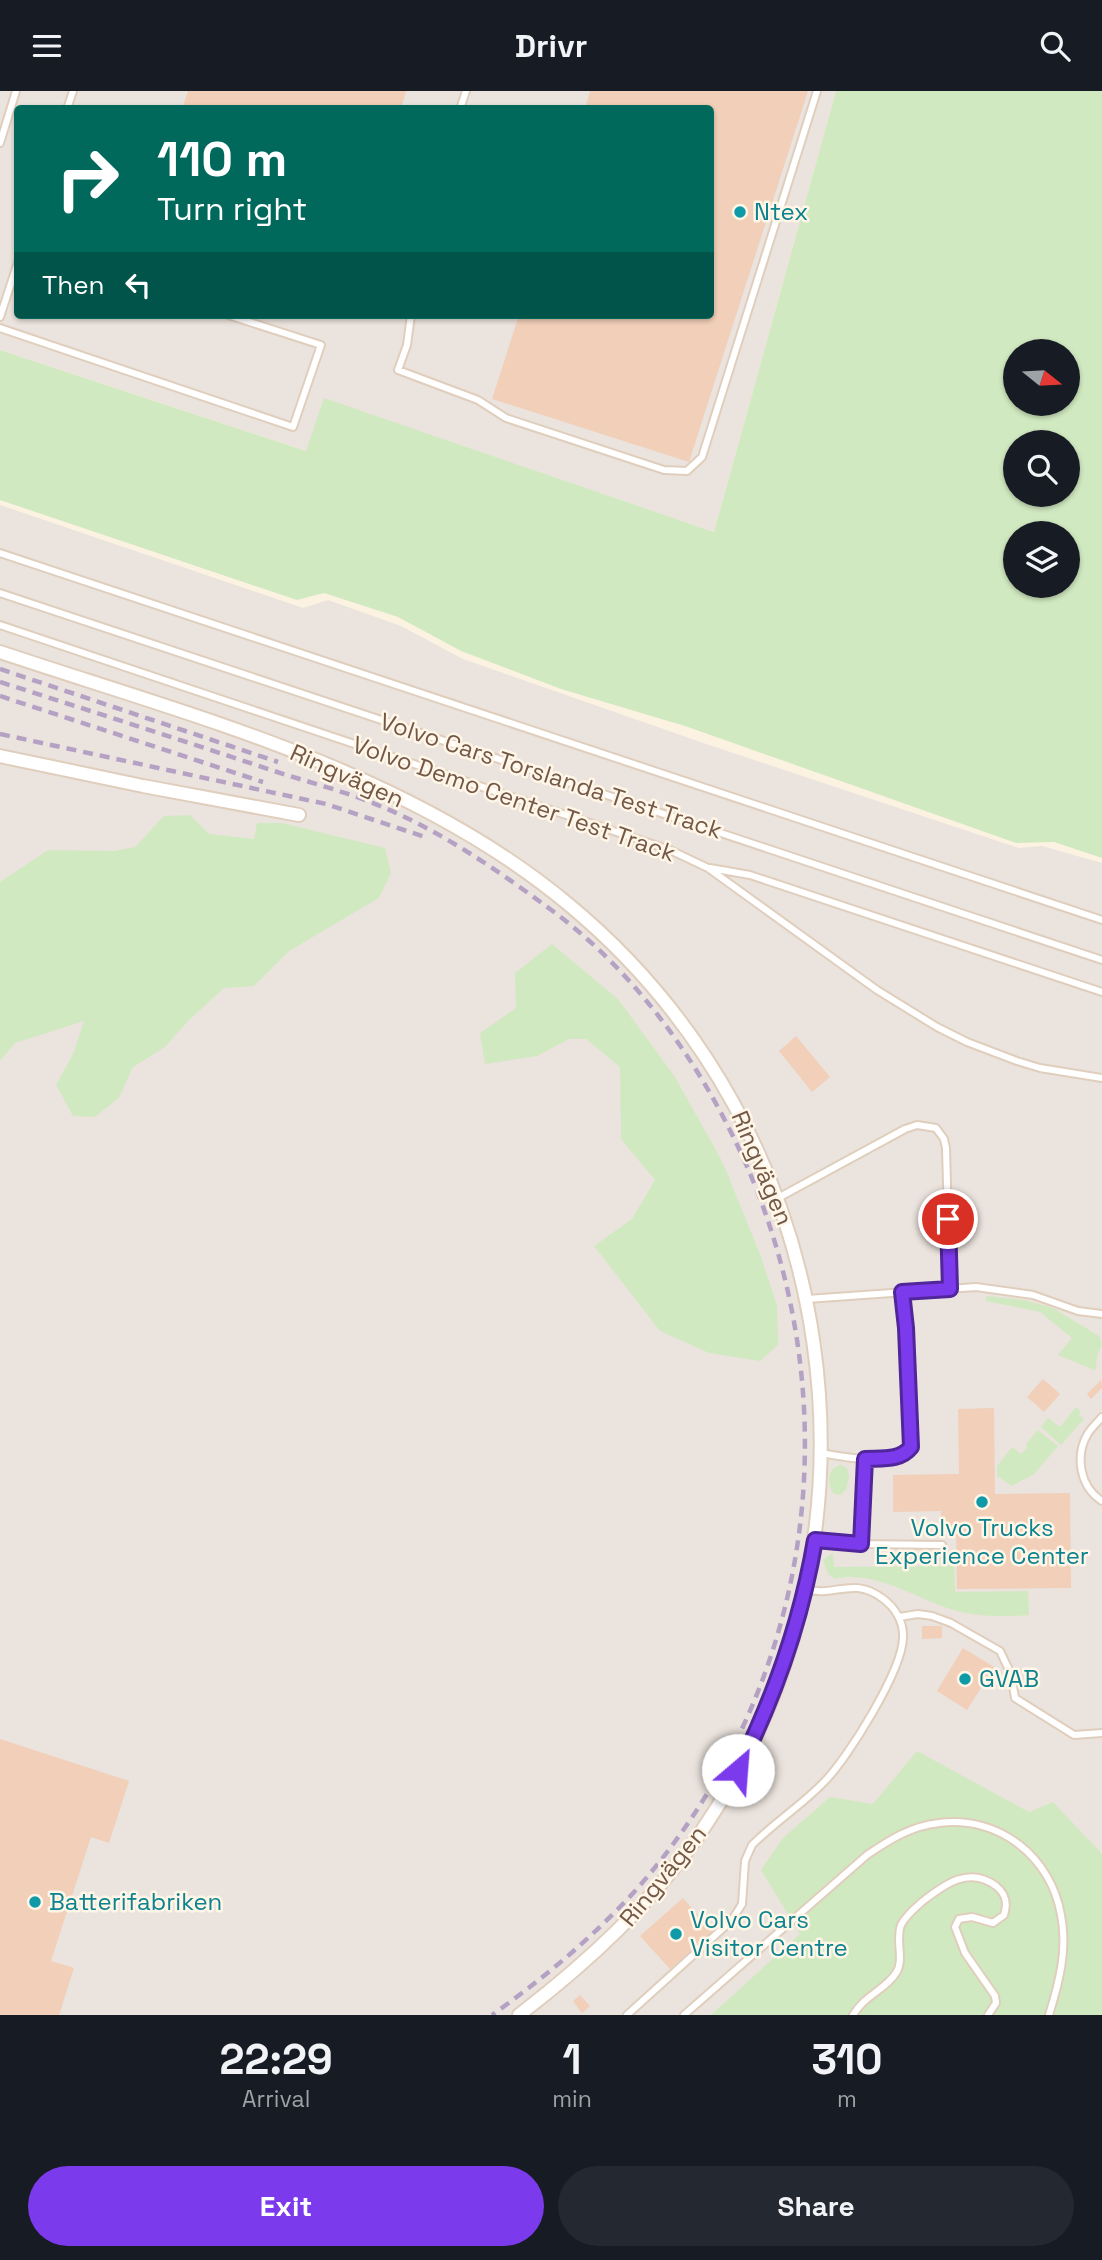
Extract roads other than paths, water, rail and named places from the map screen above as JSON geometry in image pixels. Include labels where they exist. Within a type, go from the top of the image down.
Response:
[{"type":"street","name":"Ringvägen","points":[[0,652],[299,753],[427,812],[541,883],[602,933],[637,968],[673,1011],[711,1064],[743,1119],[778,1198],[796,1253],[807,1299],[819,1385],[821,1453],[815,1540],[806,1589],[787,1658],[760,1725],[727,1790],[699,1834],[654,1892],[620,1930],[577,1970],[519,2015]]},
{"type":"street","points":[[0,755],[143,786],[299,815]]},
{"type":"lane","points":[[0,143],[16,91]]},
{"type":"lane","points":[[410,319],[407,345],[398,370],[478,400],[506,418],[664,470],[687,471],[702,457],[817,91]]},
{"type":"lane","points":[[0,317],[14,274]]},
{"type":"lane","points":[[0,328],[293,428],[321,345],[240,319]]},
{"type":"lane","name":"Volvo Cars Torslanda Test Track","points":[[0,553],[1102,920]]},
{"type":"lane","name":"Volvo Cars Torslanda Test Track","points":[[0,593],[1102,960]]},
{"type":"lane","name":"Volvo Demo Center Test Track","points":[[0,625],[670,850],[708,868],[877,990],[937,1027],[1017,1061],[1040,1068],[1102,1078]]},
{"type":"lane","name":"Volvo Demo Center Test Track","points":[[708,868],[750,875],[1102,992]]},
{"type":"lane","points":[[778,1198],[905,1129],[917,1125],[936,1128],[944,1139],[946,1148],[950,1289]]},
{"type":"lane","points":[[807,1299],[976,1287],[1033,1295],[1078,1311],[1102,1314]]},
{"type":"lane","points":[[821,1453],[865,1459],[896,1457],[905,1454],[911,1447],[902,1292]]},
{"type":"lane","points":[[1102,1417],[1087,1434],[1080,1455],[1091,1494],[1102,1501]]},
{"type":"lane","points":[[861,1544],[865,1459]]},
{"type":"lane","points":[[815,1540],[861,1544],[942,1545]]},
{"type":"lane","points":[[627,2015],[732,1920],[742,1904],[745,1861],[752,1845],[822,1784],[842,1760],[886,1687],[900,1654],[903,1640],[899,1617],[884,1599],[871,1590],[854,1587],[817,1593],[806,1589]]},
{"type":"lane","points":[[899,1617],[918,1614],[932,1616],[961,1628],[1000,1651],[1011,1674],[1015,1698],[1074,1735],[1102,1733]]},
{"type":"lane","points":[[684,2015],[867,1855],[900,1833],[924,1825],[954,1822],[987,1827],[1014,1840],[1037,1860],[1053,1887],[1062,1918],[1063,1952],[1058,1986],[1049,2015]]},
{"type":"lane","points":[[853,2015],[864,2000],[897,1971],[900,1931],[911,1911],[951,1881],[968,1877],[981,1878],[995,1886],[1004,1895],[1006,1902],[1004,1915],[993,1923],[968,1917],[959,1919],[955,1927],[965,1953],[995,1996],[996,2003],[989,2015]]},
{"type":"railway","points":[[0,669],[278,762]]},
{"type":"railway","points":[[0,682],[367,801],[425,827],[489,866],[582,935],[613,963],[641,994],[691,1061],[732,1134],[749,1171],[781,1264],[800,1358],[805,1453],[797,1547],[776,1640],[742,1729],[695,1813],[635,1891],[602,1925],[567,1957],[492,2015]]},
{"type":"railway","points":[[0,696],[263,782]]},
{"type":"railway","points":[[0,734],[326,804],[425,837]]},
{"type":"place","name":"Ntex","points":[[740,212]]},
{"type":"place","name":"Volvo Trucks Experience Center","points":[[982,1502]]},
{"type":"place","name":"GVAB","points":[[965,1679]]},
{"type":"place","name":"Batterifabriken","points":[[35,1902]]},
{"type":"place","name":"Volvo Cars Visitor Centre","points":[[676,1934]]}]
